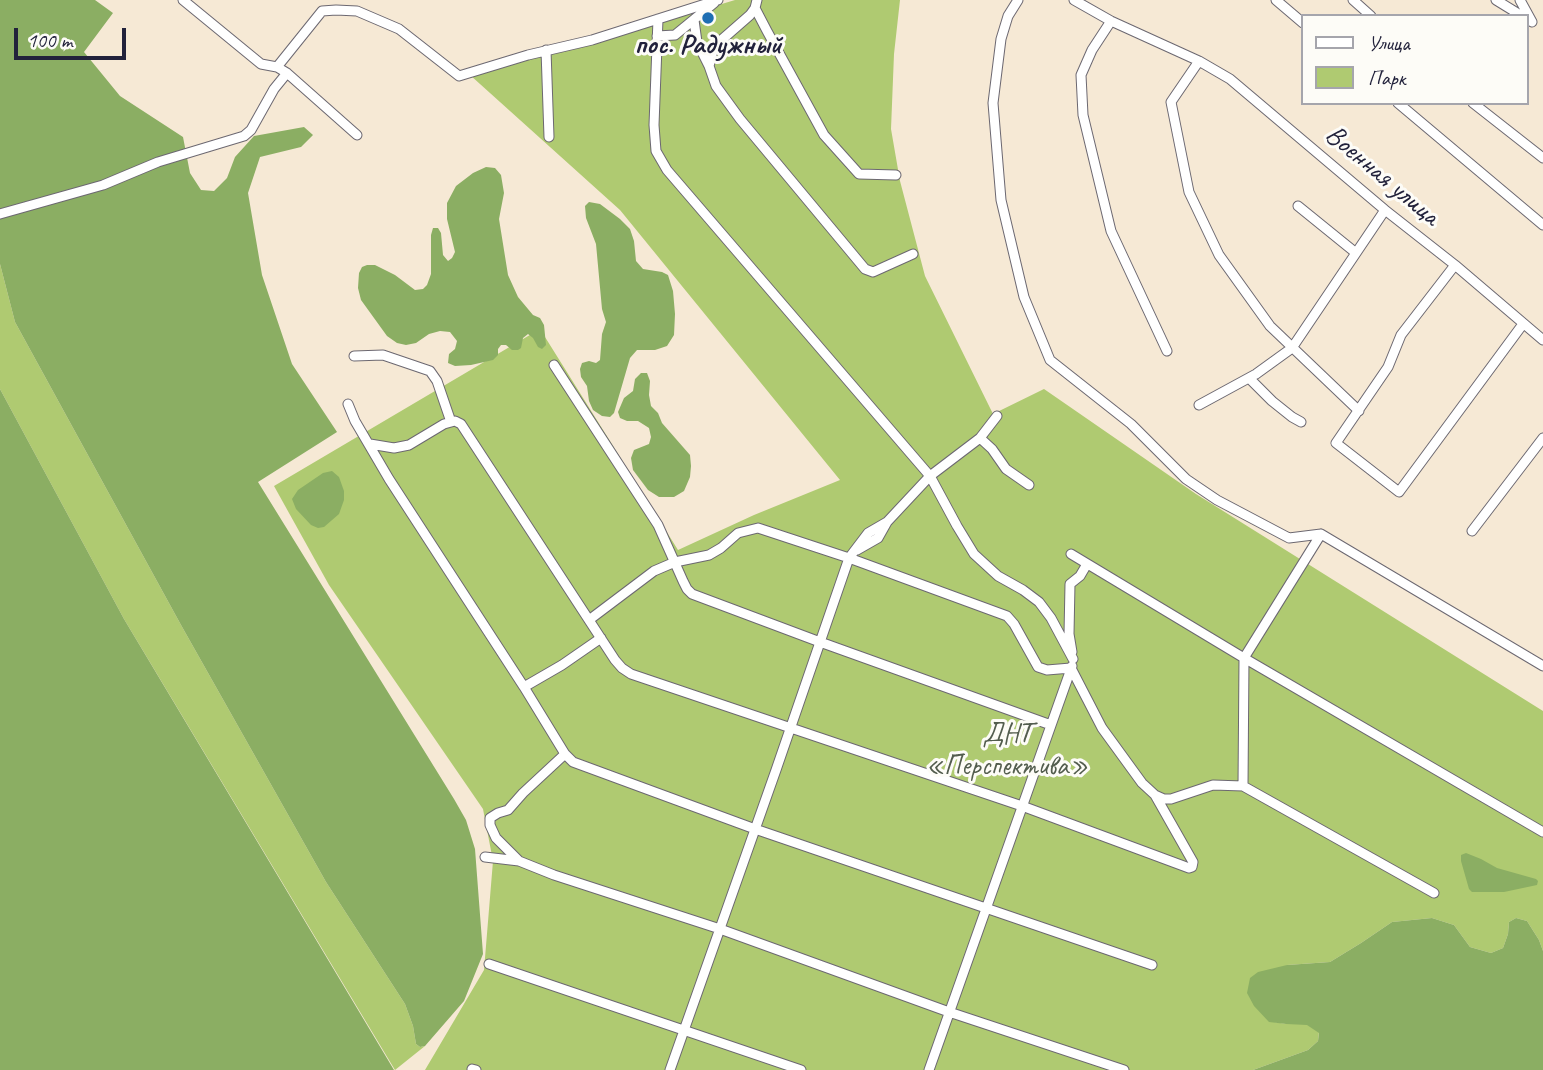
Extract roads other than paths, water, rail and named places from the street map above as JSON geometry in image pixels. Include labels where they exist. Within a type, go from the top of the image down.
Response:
[{"type":"street","points":[[183,0],[261,64],[277,67],[287,73],[357,135]]},
{"type":"street","points":[[277,67],[322,11],[335,5],[357,11],[399,29],[459,76],[546,50],[592,40],[718,0]]},
{"type":"street","points":[[657,36],[675,35],[718,0]]},
{"type":"street","points":[[1018,0],[1008,16],[1001,39],[993,103],[1001,200],[1024,298],[1050,360],[1131,424],[1186,479],[1217,500],[1289,538],[1321,534],[1543,666]]},
{"type":"street","name":"Военная улица","points":[[1074,0],[1230,79],[1543,340]]},
{"type":"street","points":[[1276,0],[1302,22]]},
{"type":"street","points":[[1353,0],[1369,14]]},
{"type":"street","points":[[1496,0],[1519,14]]},
{"type":"street","points":[[709,66],[713,51],[719,43],[750,15],[756,4]]},
{"type":"street","points":[[756,4],[824,135],[859,174],[896,175]]},
{"type":"street","points":[[370,444],[394,448],[409,445],[444,424],[455,421],[461,424],[601,638],[622,668],[631,674],[1022,806],[1192,867],[1193,862],[1155,795],[1142,783],[1102,728],[1051,618],[1039,602],[998,576],[974,554],[930,476],[667,170],[656,151],[654,125],[658,19]]},
{"type":"street","points":[[694,20],[697,42],[716,86],[740,119],[866,269],[873,272],[912,254]]},
{"type":"street","points":[[1111,20],[1092,50],[1081,75],[1083,115],[1111,231],[1167,351]]},
{"type":"street","points":[[546,50],[549,137]]},
{"type":"street","points":[[1199,61],[1171,102],[1189,192],[1219,255],[1270,326],[1359,411]]},
{"type":"street","points":[[0,214],[103,185],[158,162],[244,136],[251,130],[274,89],[287,73]]},
{"type":"street","points":[[1400,105],[1543,225]]},
{"type":"street","points":[[1476,105],[1543,158]]},
{"type":"street","points":[[1298,206],[1356,253]]},
{"type":"street","points":[[1199,405],[1249,378],[1292,348],[1385,210]]},
{"type":"street","points":[[1455,265],[1401,335],[1388,367],[1336,443],[1399,492],[1523,324]]},
{"type":"street","points":[[354,356],[383,355],[430,372],[437,381],[452,422]]},
{"type":"street","points":[[554,365],[658,526],[687,589],[692,594],[1051,725]]},
{"type":"street","points":[[1249,378],[1272,401],[1301,422]]},
{"type":"street","points":[[348,404],[389,479],[565,754],[573,762],[755,829],[1152,965]]},
{"type":"street","points":[[670,1070],[852,554],[868,533],[887,522],[930,476],[980,438],[997,416]]},
{"type":"street","points":[[980,438],[992,449],[1006,469],[1029,485]]},
{"type":"street","points":[[1472,531],[1543,438]]},
{"type":"street","points":[[589,620],[654,571],[675,562],[709,555],[738,533],[758,528],[852,554],[1007,615],[1038,667],[1047,670],[1072,664]]},
{"type":"street","points":[[1243,786],[1244,658],[1321,534]]},
{"type":"street","points":[[1070,554],[1543,832]]},
{"type":"street","points":[[929,1070],[1072,664],[1069,634],[1070,584],[1080,576],[1087,564]]},
{"type":"street","points":[[524,687],[601,638]]},
{"type":"street","points":[[519,861],[496,838],[490,818],[508,810],[565,754]]},
{"type":"street","points":[[1155,795],[1171,799],[1213,785],[1243,786],[1434,893]]},
{"type":"street","points":[[485,857],[519,861],[720,929],[949,1012],[1124,1070]]},
{"type":"street","points":[[489,964],[800,1070]]},
{"type":"place","name":"пос. Радужный","points":[[708,18]]},
{"type":"park label","name":"ДНТ «Перспектива»","points":[[1007,751]]}]
